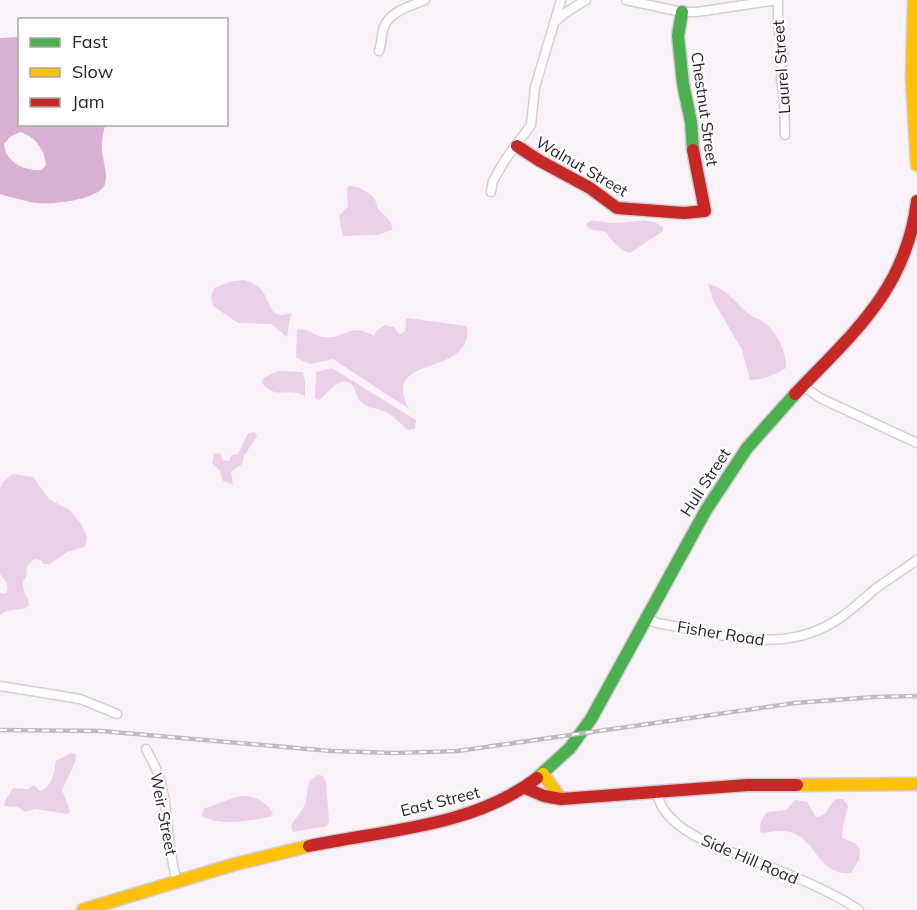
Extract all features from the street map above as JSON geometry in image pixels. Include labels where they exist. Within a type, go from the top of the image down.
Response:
[{"type":"main road","points":[[914,0],[912,78],[917,165]]},
{"type":"main road","name":"Chestnut Street","points":[[682,12],[678,36],[683,84],[705,211]]},
{"type":"main road","name":"Walnut Street","points":[[517,146],[590,188],[617,208],[684,213],[705,211]]},
{"type":"main road","name":"Hull Street","points":[[525,788],[543,774],[581,735],[724,479],[751,443],[875,308],[913,245],[917,201]]},
{"type":"main road","points":[[543,774],[561,800]]},
{"type":"main road","points":[[525,788],[561,800],[748,785],[917,784]]},
{"type":"main road","name":"East Street","points":[[83,910],[283,852],[458,817],[490,806],[525,788]]},
{"type":"street","points":[[379,51],[387,22],[397,12],[425,0]]},
{"type":"street","points":[[491,192],[496,177],[532,121],[535,87],[561,0]]},
{"type":"street","points":[[552,25],[565,13],[586,0]]},
{"type":"street","points":[[626,0],[682,12],[697,12],[778,0]]},
{"type":"street","name":"Laurel Street","points":[[778,0],[778,26],[783,54],[781,80],[785,135]]},
{"type":"street","points":[[803,386],[820,398],[917,443]]},
{"type":"street","name":"Fisher Road","points":[[646,618],[657,623],[758,640],[771,641],[795,637],[830,625],[884,582],[917,560]]},
{"type":"street","points":[[0,686],[80,699],[117,714]]},
{"type":"street","name":"Weir Street","points":[[146,748],[163,790],[171,856],[177,881]]},
{"type":"street","name":"Side Hill Road","points":[[657,791],[658,800],[663,807],[695,837],[772,867],[859,910]]},
{"type":"shaded area","points":[[18,37],[18,126],[105,126],[102,149],[106,181],[94,194],[63,202],[32,202],[0,194],[0,38]],"holes":[[[20,132],[35,140],[44,154],[46,165],[42,170],[29,169],[17,164],[12,161],[5,150],[4,144],[10,137]]]},
{"type":"shaded area","points":[[349,186],[366,191],[372,196],[379,209],[390,221],[392,230],[378,235],[343,236],[339,216],[348,206],[347,188]]},
{"type":"shaded area","points":[[592,220],[616,223],[652,222],[663,227],[663,231],[630,253],[619,248],[606,232],[589,229],[586,224]]},
{"type":"shaded area","points":[[244,280],[261,289],[274,313],[282,315],[291,313],[287,337],[271,324],[238,323],[213,306],[211,297],[214,288],[232,281]]},
{"type":"shaded area","points":[[708,284],[726,292],[749,314],[769,327],[783,350],[786,368],[769,377],[750,380],[742,350],[713,300]]},
{"type":"shaded area","points":[[408,318],[466,326],[468,332],[465,343],[458,353],[412,374],[405,382],[403,393],[409,409],[333,359],[310,364],[296,358],[297,330],[324,337],[359,330],[374,336],[376,331],[385,325],[394,327],[401,334],[405,331]]},
{"type":"shaded area","points":[[332,368],[416,420],[415,429],[408,430],[389,413],[362,403],[352,385],[347,382],[336,385],[319,400],[315,398],[316,372]]},
{"type":"shaded area","points":[[278,371],[303,372],[305,396],[292,392],[272,391],[262,383],[263,378]]},
{"type":"shaded area","points":[[255,432],[257,436],[244,456],[242,464],[231,472],[233,485],[223,481],[220,471],[212,463],[214,454],[220,453],[223,460],[229,461],[232,455],[238,454],[248,433]]},
{"type":"shaded area","points":[[13,474],[33,477],[49,499],[70,510],[81,524],[87,537],[85,547],[67,552],[50,564],[43,564],[41,560],[34,559],[27,566],[26,577],[23,581],[29,606],[0,615],[0,593],[6,594],[7,586],[0,574],[0,488],[3,482]]},
{"type":"shaded area","points":[[71,753],[76,754],[75,762],[62,790],[70,811],[68,814],[35,809],[25,812],[18,807],[4,806],[13,788],[28,789],[34,785],[40,791],[44,789],[52,779],[56,761]]},
{"type":"shaded area","points":[[319,775],[323,776],[326,782],[329,821],[327,826],[293,832],[291,826],[305,804],[309,783]]},
{"type":"shaded area","points":[[247,796],[262,802],[273,814],[270,817],[235,822],[218,821],[202,816],[203,809],[236,797]]},
{"type":"shaded area","points":[[836,799],[843,799],[848,806],[842,838],[855,843],[860,850],[859,860],[851,873],[831,869],[807,842],[790,832],[761,833],[761,821],[768,812],[786,810],[795,800],[807,802],[816,817],[823,815]]},
{"type":"railway","points":[[0,730],[101,731],[331,751],[395,753],[458,751],[795,703],[917,696]]},
{"type":"traffic: fast","points":[[682,12],[678,36],[693,150]]},
{"type":"traffic: fast","points":[[537,778],[570,748],[591,719],[706,510],[747,448],[795,394]]},
{"type":"traffic: slow","points":[[914,0],[912,78],[917,165]]},
{"type":"traffic: slow","points":[[543,774],[561,799]]},
{"type":"traffic: slow","points":[[797,785],[917,784]]},
{"type":"traffic: slow","points":[[83,910],[232,865],[309,846]]},
{"type":"traffic: jam","points":[[517,146],[590,188],[617,208],[684,213],[705,211],[693,150]]},
{"type":"traffic: jam","points":[[795,394],[856,330],[889,285],[911,232],[917,201]]},
{"type":"traffic: jam","points":[[309,846],[457,817],[512,794],[537,778]]},
{"type":"traffic: jam","points":[[525,788],[544,796],[561,799],[748,785],[797,785]]}]
